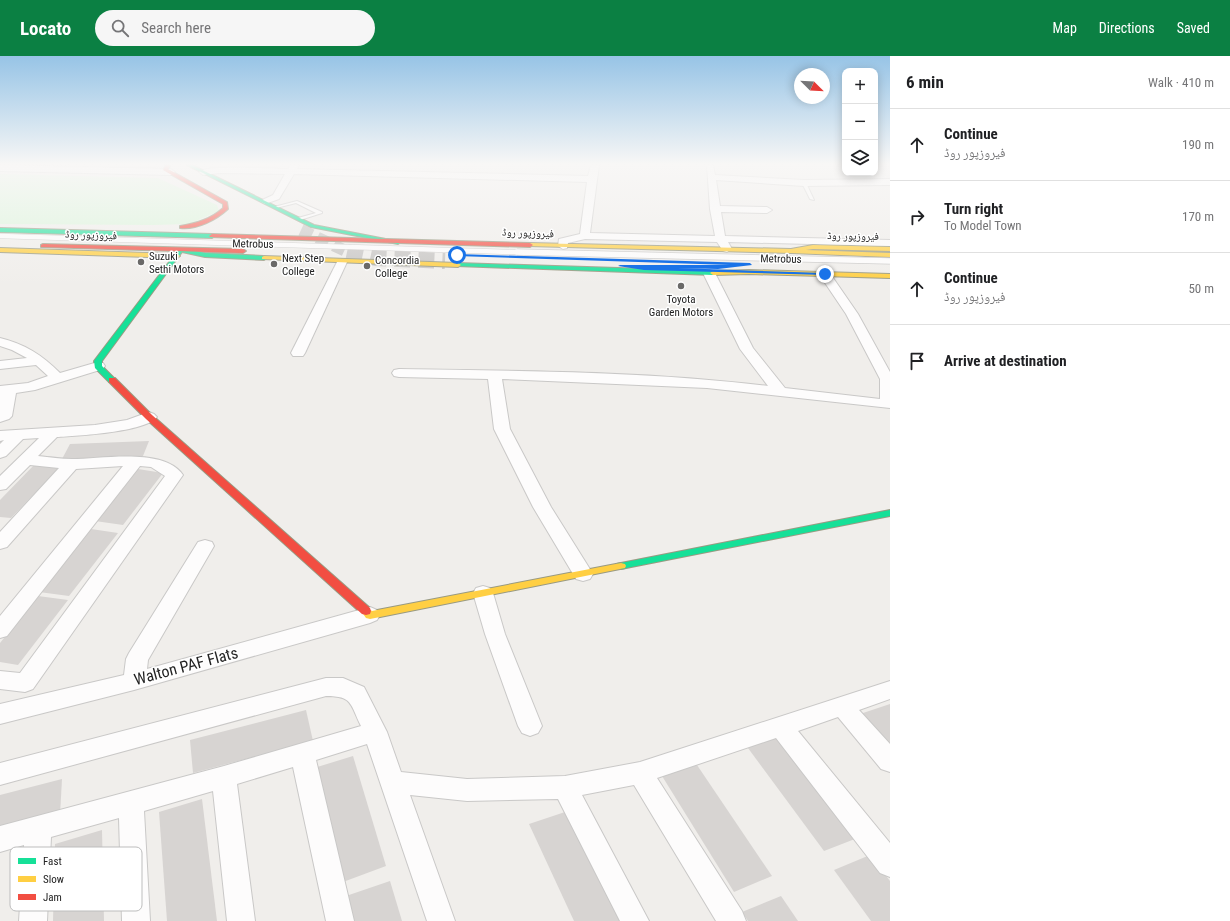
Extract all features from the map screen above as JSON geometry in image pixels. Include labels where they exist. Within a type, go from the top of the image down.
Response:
[{"type":"main road","points":[[89,232],[192,226],[222,214],[226,208],[225,205]]},
{"type":"main road","points":[[252,205],[301,230]]},
{"type":"main road","points":[[272,205],[325,229],[398,242]]},
{"type":"main road","name":"فیروزپور روڈ","points":[[0,230],[398,242],[791,251],[890,255]]},
{"type":"main road","name":"فیروزپور روڈ","points":[[0,244],[342,262],[709,273],[750,268],[890,267]]},
{"type":"main road","name":"فیروزپور روڈ","points":[[791,251],[813,247],[890,249]]},
{"type":"main road","points":[[0,250],[179,253]]},
{"type":"main road","points":[[179,253],[101,356],[98,361],[98,366],[149,417],[370,615],[890,513]]},
{"type":"main road","name":"فیروزپور روڈ","points":[[179,253],[457,255],[750,268],[825,274],[890,276]]},
{"type":"main road","points":[[445,261],[750,268]]},
{"type":"street","points":[[585,236],[589,205]]},
{"type":"street","points":[[715,205],[721,240],[727,250]]},
{"type":"street","points":[[715,209],[767,210]]},
{"type":"street","points":[[563,246],[562,243],[566,240],[585,236],[890,243]]},
{"type":"street","points":[[298,353],[342,262]]},
{"type":"street","points":[[709,273],[747,349],[780,391]]},
{"type":"street","points":[[399,373],[494,374],[707,384],[888,404],[888,379],[852,314],[825,274]]},
{"type":"street","points":[[0,342],[20,347],[40,361],[57,378]]},
{"type":"street","points":[[0,348],[23,357],[22,363]]},
{"type":"street","points":[[0,365],[40,361]]},
{"type":"street","points":[[0,417],[4,416],[5,389],[30,386],[98,366]]},
{"type":"street","points":[[494,374],[502,429],[542,507],[583,574]]},
{"type":"street","points":[[0,436],[118,427],[149,417]]},
{"type":"street","points":[[0,485],[54,432]]},
{"type":"street","points":[[0,453],[19,434]]},
{"type":"street","points":[[0,680],[25,683],[175,475],[155,463],[136,460],[71,464],[26,460]]},
{"type":"street","points":[[0,630],[136,460]]},
{"type":"street","points":[[0,543],[71,464]]},
{"type":"street","points":[[134,681],[136,659],[205,546]]},
{"type":"street","points":[[483,593],[495,634],[530,726]]},
{"type":"street","name":"Walton PAF Flats","points":[[0,714],[134,681],[370,615]]},
{"type":"street","points":[[0,774],[326,687],[343,687],[356,693],[375,732],[441,921]]},
{"type":"street","points":[[393,782],[467,790],[565,787],[640,773],[890,690]]},
{"type":"street","points":[[842,706],[890,761]]},
{"type":"street","points":[[781,727],[890,864]]},
{"type":"street","points":[[0,839],[303,755],[375,732]]},
{"type":"street","points":[[303,755],[340,921]]},
{"type":"street","points":[[640,773],[732,921]]},
{"type":"street","points":[[224,777],[241,921]]},
{"type":"street","points":[[565,787],[635,921]]},
{"type":"street","points":[[131,803],[133,847]]},
{"type":"street","points":[[37,847],[38,828]]},
{"type":"street","points":[[33,921],[34,911]]},
{"type":"street","points":[[136,911],[136,921]]},
{"type":"lane","points":[[276,207],[283,205]]},
{"type":"lane","points":[[300,219],[320,214],[303,205]]},
{"type":"lane","name":"Metrobus","points":[[0,236],[609,255],[890,261]]},
{"type":"green space","points":[[0,205],[217,205],[219,211],[189,224],[0,224]]},
{"type":"building","points":[[149,441],[143,456],[62,459],[70,444]]},
{"type":"building","points":[[35,464],[60,467],[11,518],[0,517],[0,500]]},
{"type":"building","points":[[138,469],[163,473],[123,525],[95,521]]},
{"type":"building","points":[[91,529],[118,533],[69,596],[39,592]]},
{"type":"building","points":[[38,596],[68,600],[18,665],[0,662],[0,643]]},
{"type":"building","points":[[890,704],[890,747],[860,714]]},
{"type":"building","points":[[306,710],[313,741],[193,773],[190,740]]},
{"type":"building","points":[[777,733],[860,837],[824,851],[745,744]]},
{"type":"building","points":[[353,756],[386,866],[343,882],[314,768]]},
{"type":"building","points":[[697,765],[772,876],[734,892],[662,776]]},
{"type":"building","points":[[62,779],[60,815],[0,832],[0,795]]},
{"type":"building","points":[[202,799],[217,921],[167,921],[159,812]]},
{"type":"building","points":[[568,811],[624,921],[574,921],[529,824]]},
{"type":"building","points":[[102,830],[102,847],[55,847],[55,844]]},
{"type":"building","points":[[870,855],[890,881],[890,921],[871,921],[834,870]]},
{"type":"building","points":[[390,881],[402,921],[352,921],[346,896]]},
{"type":"building","points":[[781,896],[798,921],[748,921],[742,912]]},
{"type":"building","points":[[53,911],[104,911],[104,921],[53,921]]},
{"type":"tunnel","points":[[301,230],[349,252]]},
{"type":"tunnel","points":[[349,252],[376,258],[445,261]]},
{"type":"traffic: fast","points":[[271,205],[313,226],[398,242]]},
{"type":"traffic: fast","points":[[0,230],[212,236]]},
{"type":"traffic: fast","points":[[112,380],[98,366],[98,361],[181,250],[205,255],[264,258]]},
{"type":"traffic: fast","points":[[458,265],[713,273]]},
{"type":"traffic: fast","points":[[621,566],[890,513]]},
{"type":"traffic: slow","points":[[530,245],[791,251],[890,255]]},
{"type":"traffic: slow","points":[[791,251],[813,247],[890,249]]},
{"type":"traffic: slow","points":[[0,250],[177,256]]},
{"type":"traffic: slow","points":[[264,258],[458,265]]},
{"type":"traffic: slow","points":[[713,273],[749,272],[890,276]]},
{"type":"traffic: slow","points":[[366,611],[370,615],[621,566]]},
{"type":"traffic: jam","points":[[182,227],[194,225],[211,219],[226,208],[225,205]]},
{"type":"traffic: jam","points":[[212,236],[530,245]]},
{"type":"traffic: jam","points":[[43,246],[243,251]]},
{"type":"traffic: jam","points":[[112,380],[149,417],[366,611]]},
{"type":"place","name":"Suzuki Sethi Motors","points":[[141,262]]},
{"type":"place","name":"Next Step College","points":[[274,264]]},
{"type":"place","name":"Concordia College","points":[[367,266]]},
{"type":"place","name":"Toyota Garden Motors","points":[[681,286]]},
{"type":"route","points":[[457,255],[750,264],[718,267],[620,266],[825,274]]}]
